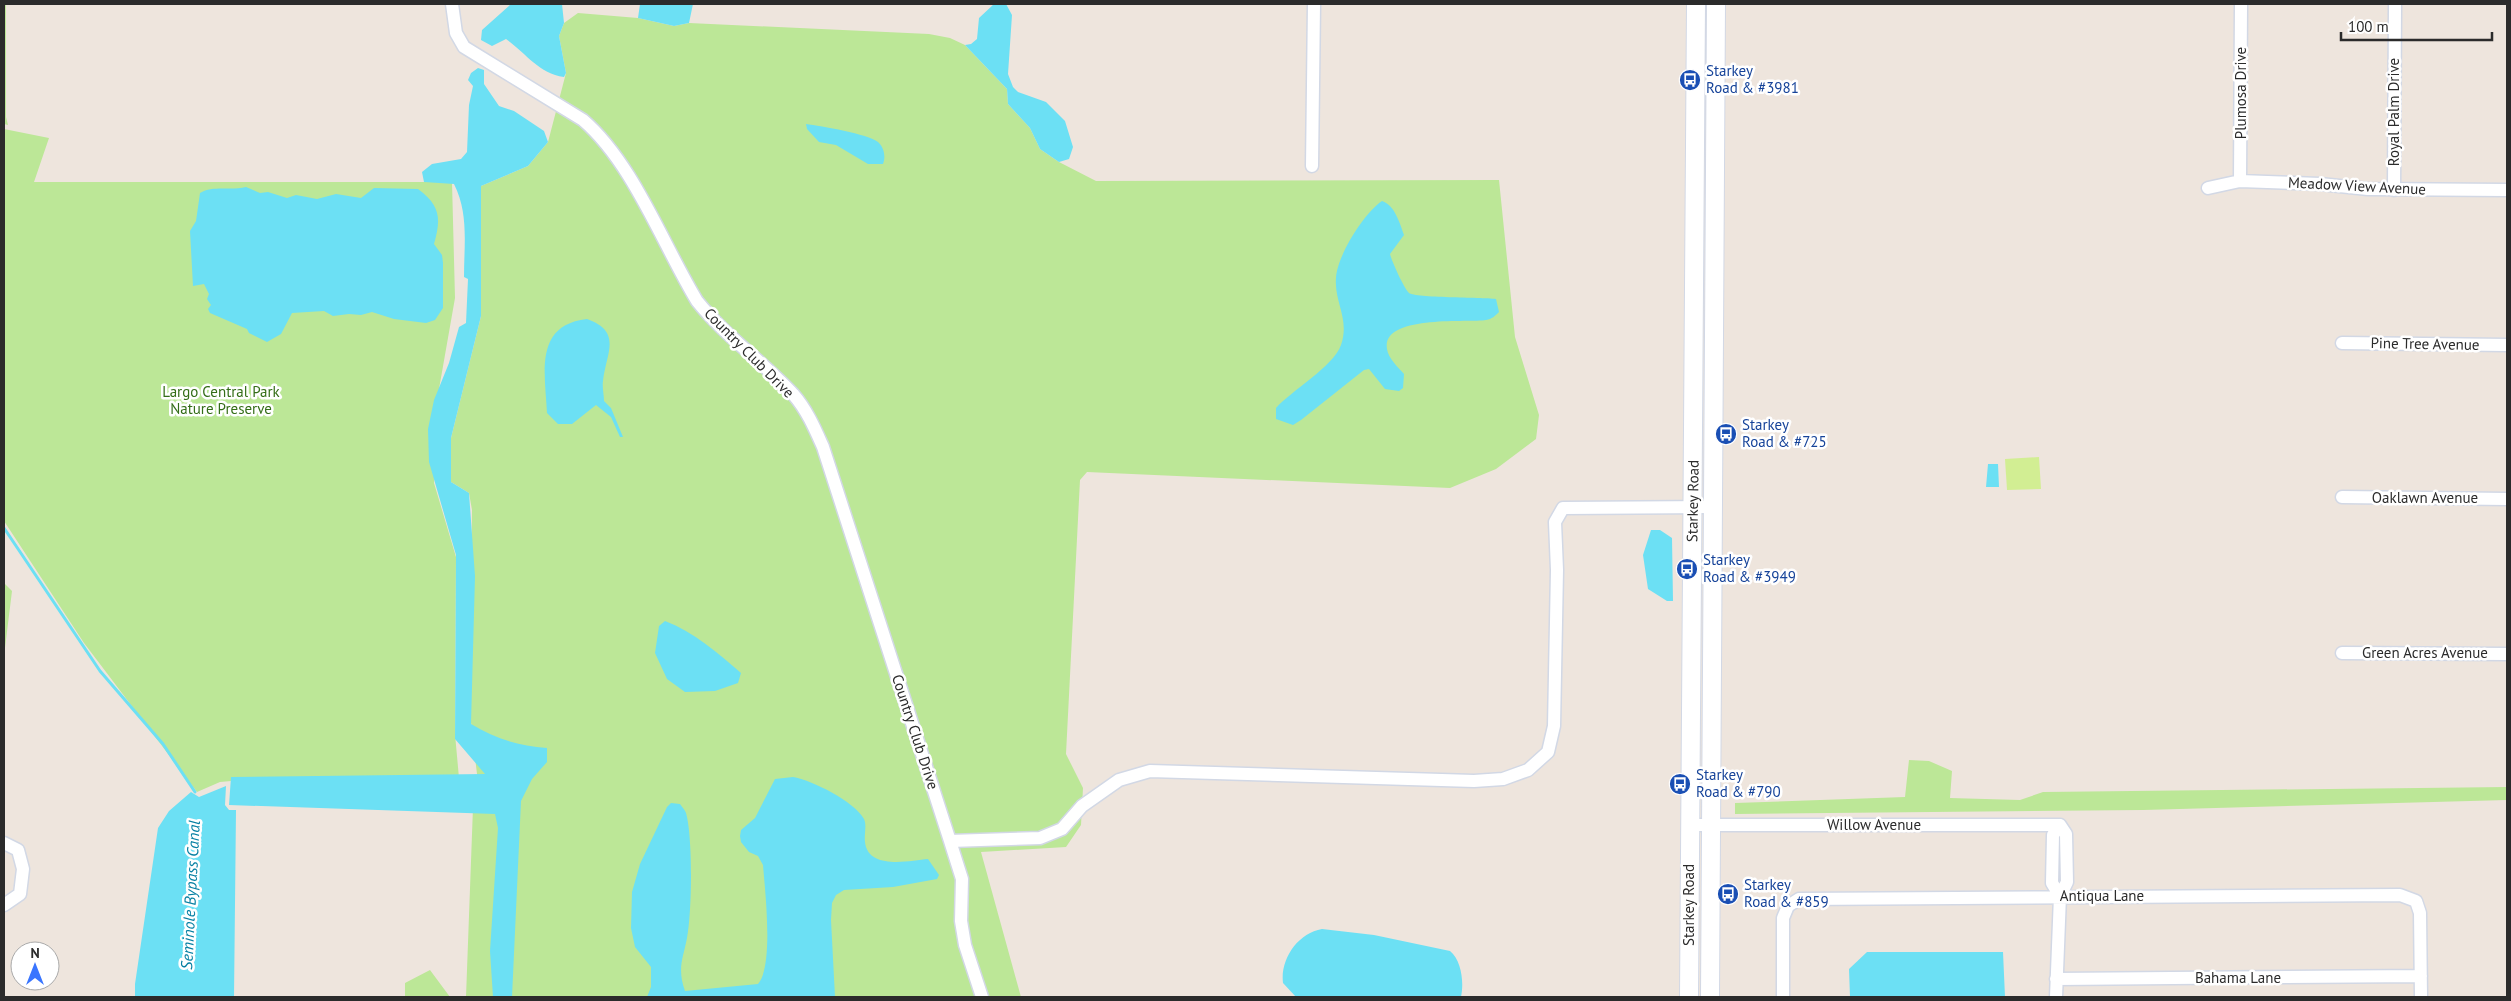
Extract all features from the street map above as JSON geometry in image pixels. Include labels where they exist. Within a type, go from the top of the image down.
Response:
[{"type":"main road","name":"Starkey Road","points":[[1689,997],[1696,4]]},
{"type":"main road","name":"Starkey Road","points":[[1710,997],[1716,4]]},
{"type":"street","name":"Country Club Drive","points":[[452,4],[456,33],[464,47],[583,120],[600,135],[618,158],[697,300],[714,322],[793,395],[809,417],[823,447],[962,878],[960,921],[965,945],[982,997]]},
{"type":"street","points":[[1312,166],[1314,4]]},
{"type":"street","name":"Plumosa Drive","points":[[2240,182],[2241,4]]},
{"type":"street","name":"Royal Palm Drive","points":[[2394,190],[2395,4]]},
{"type":"street","name":"Meadow View Avenue","points":[[2208,188],[2240,182],[2311,183],[2394,190],[2507,190]]},
{"type":"street","name":"Pine Tree Avenue","points":[[2342,342],[2507,345]]},
{"type":"street","name":"Oaklawn Avenue","points":[[2342,497],[2507,498]]},
{"type":"street","points":[[950,841],[1040,838],[1062,830],[1082,806],[1119,780],[1150,771],[1474,781],[1503,779],[1528,770],[1548,752],[1554,726],[1557,570],[1555,522],[1563,508],[1712,507]]},
{"type":"street","name":"Green Acres Avenue","points":[[2342,653],[2507,654]]},
{"type":"street","name":"Willow Avenue","points":[[1689,825],[2060,825],[2053,835],[2052,883],[2060,896]]},
{"type":"street","points":[[4,843],[18,850],[23,869],[20,894],[4,905]]},
{"type":"street","name":"Antiqua Lane","points":[[1784,997],[1784,918],[1788,906],[1799,899],[2400,895],[2416,901],[2420,913],[2420,976]]},
{"type":"street","points":[[2056,997],[2060,896]]},
{"type":"street","points":[[2420,976],[2421,997]]},
{"type":"street","name":"Bahama Lane","points":[[2056,980],[2420,976]]},
{"type":"green space","points":[[4,4],[6,4],[6,117],[8,125],[4,124]]},
{"type":"green space","points":[[578,13],[638,18],[674,26],[689,23],[929,34],[950,38],[965,45],[1007,89],[1008,104],[1030,128],[1040,149],[1059,162],[1096,181],[1499,180],[1515,337],[1539,415],[1536,439],[1496,469],[1450,488],[1087,472],[1080,480],[1066,754],[1083,788],[1081,825],[1066,847],[981,852],[1021,997],[466,997],[473,807],[477,774],[470,714],[472,510],[469,493],[451,482],[451,438],[481,316],[481,186],[528,166],[548,142],[566,73],[559,36],[564,23]]},
{"type":"green space","name":"Largo Central Park Nature Preserve","points":[[4,129],[49,138],[34,182],[452,182],[455,298],[439,389],[434,483],[456,557],[455,734],[459,778],[242,780],[220,782],[197,792],[84,643],[4,521]]},
{"type":"green space","points":[[2039,457],[2041,489],[2007,490],[2005,459]]},
{"type":"green space","points":[[4,583],[12,591],[4,656]]},
{"type":"green space","points":[[1909,760],[1929,761],[1952,771],[1950,798],[2020,800],[2043,792],[2507,787],[2507,800],[2143,810],[1735,814],[1735,803],[1905,797]]},
{"type":"green space","points":[[430,970],[450,997],[405,997],[405,983]]},
{"type":"water","points":[[511,4],[562,4],[564,23],[559,36],[566,73],[564,77],[539,67],[506,39],[492,46],[481,40],[482,30]]},
{"type":"water","points":[[640,4],[693,4],[689,23],[674,26],[638,18]]},
{"type":"water","points":[[994,4],[1006,4],[1012,15],[1008,74],[1013,87],[1018,92],[1046,102],[1065,121],[1073,147],[1069,159],[1059,162],[1040,149],[1030,128],[1008,104],[1007,89],[965,45],[971,44],[977,39],[979,18]]},
{"type":"water","points":[[478,68],[484,70],[484,84],[499,106],[514,111],[544,131],[548,142],[528,166],[481,186],[481,316],[451,438],[451,482],[469,493],[475,576],[471,724],[489,734],[508,741],[527,746],[547,748],[547,762],[532,779],[521,801],[512,997],[493,997],[490,951],[498,828],[495,814],[229,805],[231,777],[485,774],[455,739],[456,555],[429,462],[428,429],[434,400],[449,363],[459,327],[466,323],[468,279],[464,277],[464,218],[459,195],[454,184],[424,182],[422,172],[432,164],[461,159],[467,152],[469,105],[473,86],[468,80],[471,73]]},
{"type":"water","points":[[806,124],[873,139],[883,149],[883,164],[868,164],[836,145],[819,142],[807,129]]},
{"type":"water","points":[[246,187],[260,193],[268,192],[287,198],[296,195],[317,199],[336,194],[361,198],[374,188],[418,189],[431,201],[437,213],[438,227],[434,244],[442,255],[443,308],[435,320],[426,323],[394,319],[372,312],[361,315],[333,316],[324,311],[292,313],[281,334],[267,342],[249,333],[247,329],[210,313],[208,309],[211,305],[207,299],[209,294],[204,284],[193,286],[190,231],[196,221],[200,193],[211,189]]},
{"type":"water","points":[[1382,201],[1387,203],[1394,211],[1404,235],[1390,254],[1398,275],[1409,293],[1423,296],[1496,299],[1499,312],[1486,320],[1428,322],[1398,330],[1389,338],[1387,349],[1391,359],[1404,374],[1403,388],[1399,391],[1385,389],[1369,369],[1364,370],[1293,425],[1276,419],[1276,408],[1330,362],[1341,345],[1344,327],[1337,295],[1336,278],[1341,258],[1367,215]]},
{"type":"water","points":[[587,319],[598,324],[609,337],[609,353],[603,383],[604,401],[611,408],[623,437],[620,437],[611,417],[596,405],[572,424],[558,424],[547,413],[545,367],[546,353],[551,341],[558,331],[570,323]]},
{"type":"water","points":[[1988,464],[1998,464],[1999,487],[1986,487]]},
{"type":"water","points":[[1651,530],[1660,530],[1672,538],[1673,601],[1667,601],[1648,589],[1643,555]]},
{"type":"water","points":[[665,621],[696,637],[732,665],[741,673],[738,683],[715,691],[685,692],[667,679],[655,653],[659,626]]},
{"type":"water","points":[[793,777],[821,787],[843,799],[859,812],[865,821],[865,842],[868,851],[873,857],[890,862],[928,859],[939,875],[937,879],[893,887],[844,890],[836,895],[832,903],[831,920],[835,997],[647,997],[651,987],[651,967],[635,947],[631,928],[632,892],[640,864],[667,807],[671,803],[680,804],[686,813],[690,839],[689,926],[681,970],[685,991],[758,984],[763,975],[767,945],[767,909],[763,865],[758,856],[749,852],[741,842],[741,830],[755,818],[775,779]]},
{"type":"water","name":"Seminole Bypass Canal","points":[[226,786],[225,805],[229,810],[236,810],[234,997],[135,997],[135,984],[158,828],[169,811],[191,792],[199,797]]},
{"type":"water","points":[[1322,929],[1374,935],[1450,951],[1460,966],[1461,997],[1296,997],[1283,983],[1284,965],[1298,942],[1313,931]]},
{"type":"water","points":[[1867,952],[2003,952],[2005,997],[1850,997],[1849,969]]},
{"type":"waterway","points":[[4,528],[100,671],[163,744],[195,792]]},
{"type":"place","name":"Starkey Road & #3981","points":[[1690,80]]},
{"type":"place","name":"Starkey Road & #725","points":[[1726,434]]},
{"type":"place","name":"Starkey Road & #3949","points":[[1687,569]]},
{"type":"place","name":"Starkey Road & #790","points":[[1680,784]]},
{"type":"place","name":"Starkey Road & #859","points":[[1728,894]]}]
